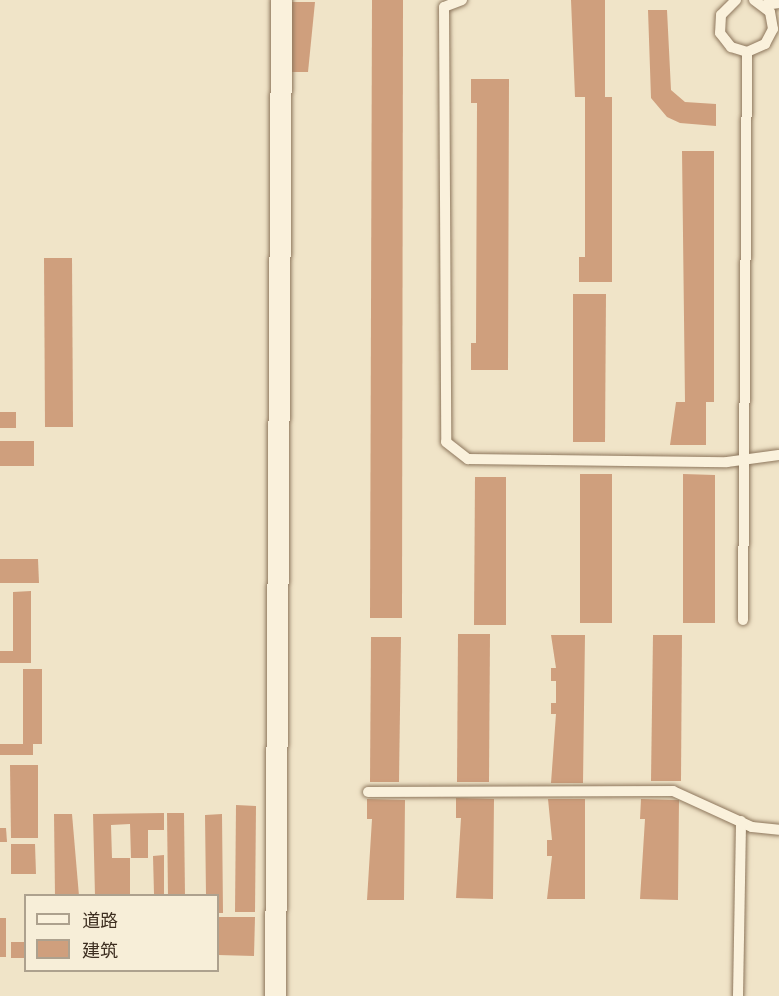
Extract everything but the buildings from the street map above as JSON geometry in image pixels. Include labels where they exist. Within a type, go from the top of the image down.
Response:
[{"type":"street","points":[[274,996],[281,0]]},
{"type":"lane","points":[[462,0],[444,7],[446,442],[468,459],[744,460],[779,455]]},
{"type":"lane","points":[[729,1],[721,15],[720,33],[730,47],[747,52],[771,37],[773,20],[757,1]]},
{"type":"lane","points":[[757,1],[779,3]]},
{"type":"lane","points":[[743,620],[747,52]]},
{"type":"lane","points":[[368,792],[674,791],[741,821],[779,830]]},
{"type":"lane","points":[[738,996],[741,821]]}]
